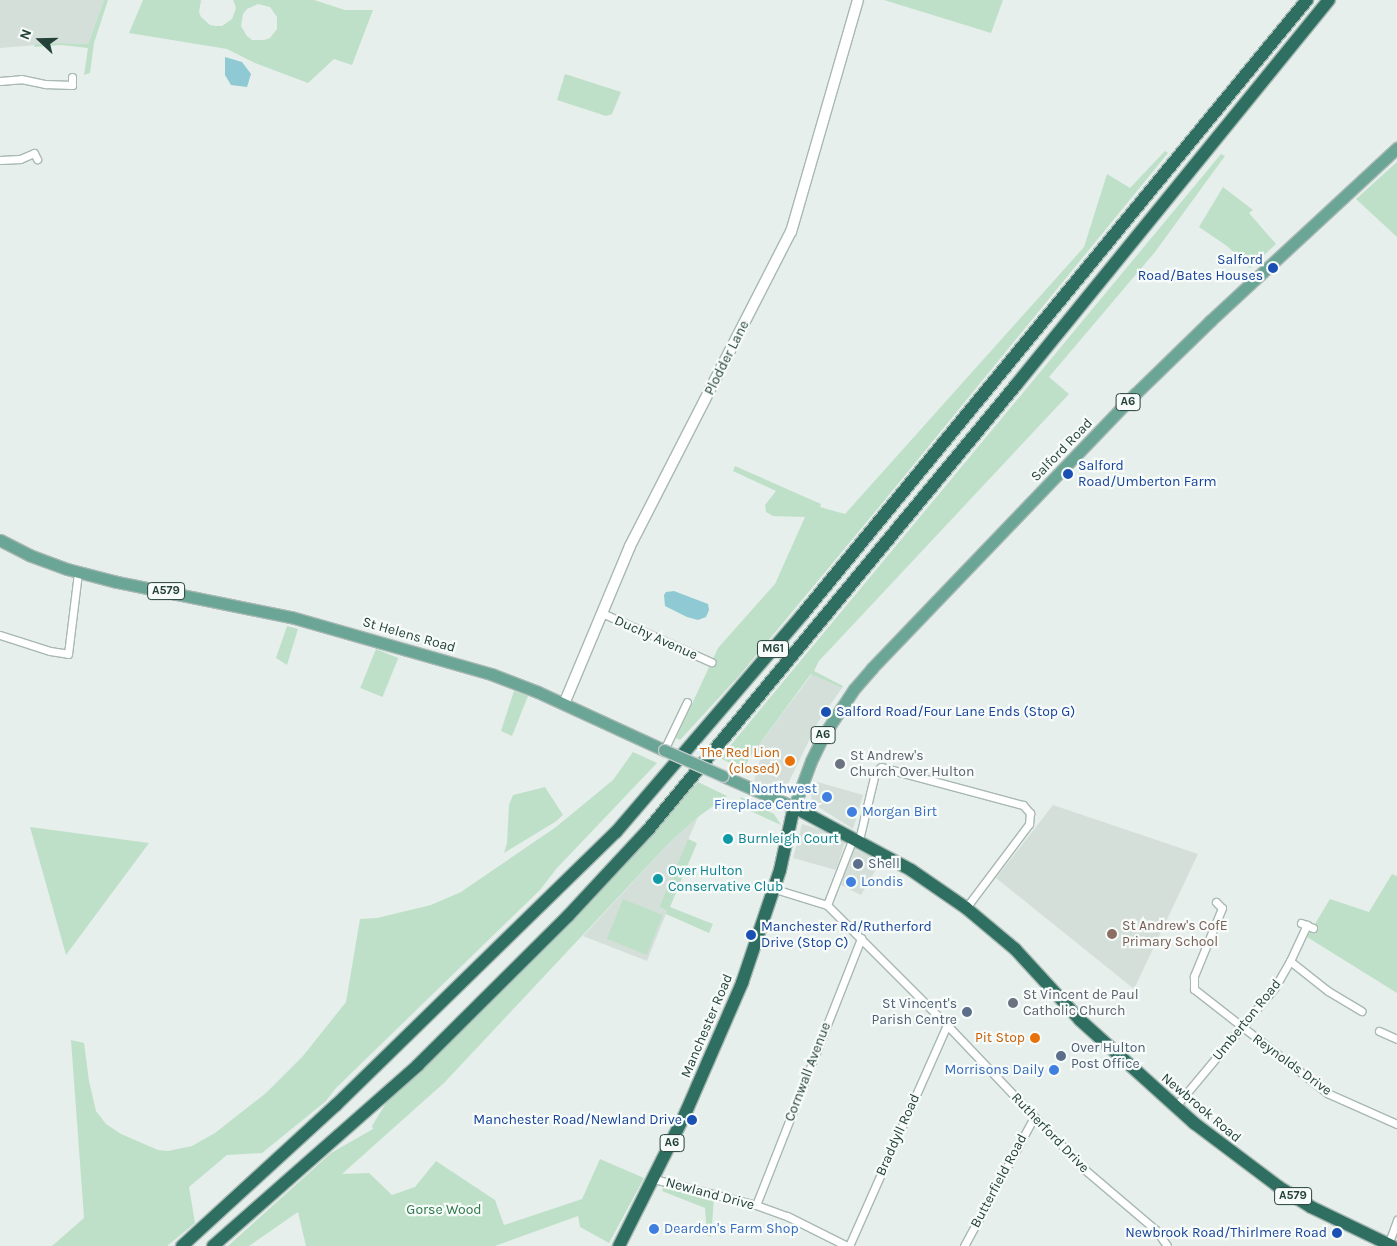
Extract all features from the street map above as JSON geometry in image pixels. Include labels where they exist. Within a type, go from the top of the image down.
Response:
[{"type":"highway","name":"M61","points":[[182,1246],[336,1105],[616,832],[808,608],[1307,0]]},
{"type":"highway","name":"M61","points":[[213,1246],[418,1065],[568,916],[648,830],[1016,385],[1329,0]]},
{"type":"highway","name":"M61","points":[[1294,43],[1334,0]]},
{"type":"highway","name":"Newbrook Road","points":[[794,807],[856,838],[911,870],[966,908],[1015,949],[1080,1020],[1175,1106],[1249,1167],[1311,1207],[1390,1245]]},
{"type":"highway","name":"Manchester Road","points":[[620,1246],[654,1179],[719,1038],[753,954],[787,846],[794,807]]},
{"type":"main road","name":"Plodder Lane","points":[[564,704],[602,613],[652,502],[791,232],[858,0]]},
{"type":"main road","name":"Salford Road","points":[[794,807],[822,736],[854,689],[872,668],[1135,394],[1210,321],[1397,148]]},
{"type":"main road","name":"St Helens Road","points":[[0,540],[29,555],[78,572],[297,619],[491,674],[663,746],[723,776],[794,807]]},
{"type":"street","points":[[0,81],[21,80],[45,84],[72,85],[72,77]]},
{"type":"street","points":[[0,160],[20,159],[34,153],[37,160]]},
{"type":"street","points":[[0,634],[50,652],[68,654],[78,572]]},
{"type":"street","name":"Duchy Avenue","points":[[602,613],[711,662]]},
{"type":"street","points":[[663,746],[687,702]]},
{"type":"street","points":[[774,889],[827,904],[856,838],[875,773],[881,767],[1023,805],[1030,813],[1029,824],[966,908]]},
{"type":"street","name":"Reynolds Drive","points":[[1216,902],[1222,908],[1194,976],[1193,984],[1198,992],[1327,1093],[1397,1124]]},
{"type":"street","name":"Rutherford Drive","points":[[827,904],[947,1025],[1098,1183],[1156,1230],[1167,1246]]},
{"type":"street","name":"Umberton Road","points":[[1175,1106],[1275,987],[1307,925]]},
{"type":"street","name":"Cornwall Avenue","points":[[756,1205],[860,938]]},
{"type":"street","points":[[1290,961],[1328,991],[1359,1007]]},
{"type":"street","name":"Braddyll Road","points":[[848,1246],[947,1025]]},
{"type":"street","points":[[1379,1031],[1397,1039]]},
{"type":"street","name":"Butterfield Road","points":[[964,1246],[1034,1117]]},
{"type":"street","name":"Newland Drive","points":[[654,1179],[756,1205],[798,1221],[848,1246]]},
{"type":"street","points":[[1390,1245],[1397,1220]]},
{"type":"shaded area","points":[[0,0],[104,0],[88,44],[62,43],[0,48]]},
{"type":"shaded area","points":[[812,674],[842,688],[818,722],[786,788],[782,791],[754,781],[762,753],[755,750]]},
{"type":"shaded area","points":[[814,781],[863,795],[853,829],[812,803],[811,794]]},
{"type":"shaded area","name":"St Andrew's CofE Primary School","points":[[1053,805],[1198,854],[1134,989],[996,878]]},
{"type":"shaded area","points":[[698,817],[659,907],[667,911],[647,961],[583,936],[669,843]]},
{"type":"shaded area","points":[[802,824],[822,830],[845,842],[836,870],[793,858]]},
{"type":"shaded area","points":[[853,848],[881,861],[861,895],[837,883]]},
{"type":"green space","points":[[104,0],[108,0],[94,43],[90,73],[84,75],[88,48],[61,45],[34,47],[35,44],[88,44]]},
{"type":"green space","points":[[143,0],[201,0],[199,12],[201,17],[210,25],[216,26],[222,26],[232,19],[236,8],[233,0],[314,0],[345,10],[373,10],[352,65],[334,59],[308,83],[255,63],[227,49],[129,33]],"holes":[[[258,4],[270,7],[277,17],[277,29],[270,38],[252,40],[241,26],[243,14],[247,9]]]},
{"type":"green space","points":[[884,0],[1003,0],[991,33]]},
{"type":"green space","points":[[565,74],[621,92],[612,114],[606,116],[557,100]]},
{"type":"green space","points":[[1165,151],[1168,153],[739,676],[680,740],[676,738],[718,648],[775,584],[805,517],[773,516],[766,512],[765,505],[776,491],[733,471],[735,466],[821,504],[820,507],[845,514],[1084,247],[1107,174],[1130,188]]},
{"type":"green space","points":[[1221,154],[1225,156],[1155,252],[1049,377],[1069,394],[819,661],[814,671],[843,686],[842,688],[811,674],[749,758],[743,772],[729,766],[730,763],[720,758]]},
{"type":"green space","points":[[1397,162],[1397,237],[1356,199]]},
{"type":"green space","points":[[1223,187],[1253,210],[1249,213],[1276,244],[1250,268],[1227,246],[1199,227]]},
{"type":"green space","points":[[287,626],[298,629],[287,665],[276,658]]},
{"type":"green space","points":[[376,649],[398,658],[383,697],[360,688]]},
{"type":"green space","points":[[514,691],[528,696],[512,736],[501,731]]},
{"type":"green space","points":[[633,752],[657,763],[557,868],[540,890],[336,1088],[326,1101],[262,1153],[227,1155],[189,1187],[195,1223],[167,1246],[52,1246],[84,1218],[71,1040],[84,1043],[89,1081],[96,1111],[106,1124],[121,1134],[158,1150],[168,1151],[192,1146],[215,1133],[266,1093],[303,1056],[346,1002],[360,919],[377,918],[431,905],[461,892],[556,827],[613,780]]},
{"type":"green space","name":"Gorse Wood","points":[[698,782],[727,796],[698,817],[669,843],[445,1082],[342,1174],[369,1173],[392,1195],[415,1187],[436,1161],[495,1200],[504,1225],[582,1199],[600,1159],[644,1178],[609,1243],[580,1227],[578,1216],[495,1246],[306,1246],[298,1212],[249,1246],[228,1246],[331,1153],[373,1129],[372,1126],[386,1103],[483,1009]]},
{"type":"green space","points":[[545,787],[563,815],[555,822],[504,853],[507,843],[509,805],[513,795]]},
{"type":"green space","points":[[741,797],[774,814],[781,825],[739,806]]},
{"type":"green space","points":[[30,827],[149,843],[66,955]]},
{"type":"green space","points":[[688,839],[697,843],[670,907],[713,924],[709,933],[666,914],[667,911],[659,907]]},
{"type":"green space","points":[[1392,874],[1397,876],[1397,993],[1307,937],[1330,899],[1369,912]]},
{"type":"green space","points":[[623,899],[663,915],[647,955],[607,939]]},
{"type":"green space","points":[[664,1186],[714,1199],[711,1237],[707,1235],[705,1208],[662,1191]]},
{"type":"water","points":[[225,57],[242,62],[251,74],[247,87],[231,85],[225,75]]},
{"type":"water","points":[[674,591],[708,604],[709,610],[706,617],[698,620],[687,617],[665,606],[664,595],[666,592]]},
{"type":"place","name":"Salford Road/Bates Houses","points":[[1273,268]]},
{"type":"place","name":"Salford Road/Umberton Farm","points":[[1068,474]]},
{"type":"place","name":"Salford Road/Four Lane Ends (Stop G)","points":[[826,712]]},
{"type":"place","name":"The Red Lion (closed)","points":[[790,761]]},
{"type":"place","name":"St Andrew's Church Over Hulton","points":[[840,764]]},
{"type":"place","name":"Northwest Fireplace Centre","points":[[827,797]]},
{"type":"place","name":"Morgan Birt","points":[[852,812]]},
{"type":"place","name":"Burnleigh Court","points":[[728,839]]},
{"type":"place","name":"Shell","points":[[858,864]]},
{"type":"place","name":"Over Hulton Conservative Club","points":[[658,879]]},
{"type":"place","name":"Londis","points":[[851,882]]},
{"type":"place","name":"St Andrew's CofE Primary School","points":[[1112,934]]},
{"type":"place","name":"Manchester Rd/Rutherford Drive (Stop C)","points":[[751,935]]},
{"type":"place","name":"St Vincent de Paul Catholic Church","points":[[1013,1003]]},
{"type":"place","name":"St Vincent's Parish Centre","points":[[967,1012]]},
{"type":"place","name":"Pit Stop","points":[[1035,1038]]},
{"type":"place","name":"Over Hulton Post Office","points":[[1061,1056]]},
{"type":"place","name":"Morrisons Daily","points":[[1054,1070]]},
{"type":"place","name":"Manchester Road/Newland Drive","points":[[692,1120]]},
{"type":"place","name":"Dearden's Farm Shop","points":[[654,1229]]},
{"type":"place","name":"Newbrook Road/Thirlmere Road","points":[[1337,1233]]}]
